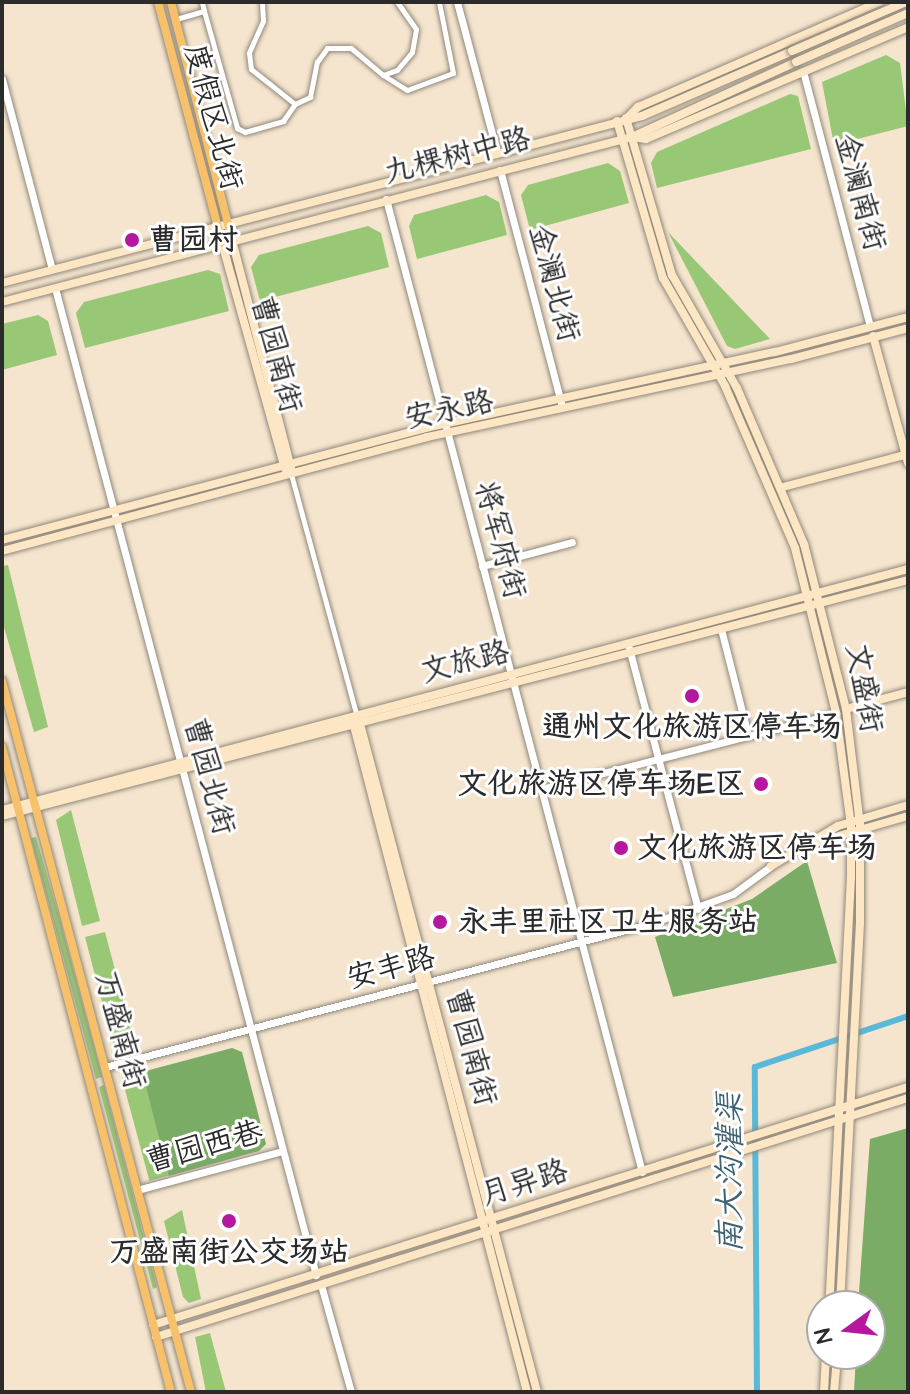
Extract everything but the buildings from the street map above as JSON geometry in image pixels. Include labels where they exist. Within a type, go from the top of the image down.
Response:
[{"type":"main road","name":"度假区北街","points":[[158,2],[222,243]]},
{"type":"main road","name":"度假区北街","points":[[171,2],[230,222],[232,240]]},
{"type":"main road","points":[[622,120],[638,107],[880,2]]},
{"type":"main road","name":"九棵树中路","points":[[2,283],[642,116],[903,2]]},
{"type":"main road","points":[[627,138],[646,139],[908,29],[903,2]]},
{"type":"main road","name":"九棵树中路","points":[[2,302],[627,138],[908,13]]},
{"type":"main road","name":"文盛街","points":[[622,120],[663,278],[718,374],[771,489],[809,595],[836,713],[855,822]]},
{"type":"main road","name":"文盛街","points":[[627,138],[672,275],[729,372],[783,487],[819,592],[846,709],[856,833],[856,997],[840,1109],[830,1290]]},
{"type":"main road","name":"曹园南街","points":[[232,240],[288,468]]},
{"type":"main road","name":"曹园南街","points":[[222,243],[288,468]]},
{"type":"main road","name":"安永路","points":[[2,551],[113,516],[446,425],[723,363],[908,317]]},
{"type":"main road","name":"安永路","points":[[288,468],[729,372],[908,328]]},
{"type":"main road","points":[[783,487],[907,457],[873,336]]},
{"type":"main road","name":"安永路","points":[[2,540],[113,516]]},
{"type":"main road","name":"文旅路","points":[[2,813],[512,679],[628,643],[908,569]]},
{"type":"main road","name":"文旅路","points":[[512,679],[630,653],[908,580]]},
{"type":"main road","name":"万盛南街","points":[[2,681],[191,1392]]},
{"type":"main road","points":[[846,709],[908,692]]},
{"type":"main road","name":"曹园南街","points":[[356,721],[429,983],[527,1392]]},
{"type":"main road","name":"曹园南街","points":[[356,721],[419,985],[486,1220]]},
{"type":"main road","name":"万盛南街","points":[[2,747],[171,1392]]},
{"type":"main road","name":"安丰路","points":[[771,866],[819,835],[908,805]]},
{"type":"main road","name":"安丰路","points":[[771,866],[804,847],[908,816]]},
{"type":"main road","name":"文盛街","points":[[841,1290],[850,1117],[846,1000],[856,833]]},
{"type":"main road","name":"月异路","points":[[153,1325],[908,1087]]},
{"type":"main road","name":"月异路","points":[[156,1337],[908,1098]]},
{"type":"main road","name":"曹园南街","points":[[489,1232],[537,1392]]},
{"type":"main road","points":[[824,1392],[825,1370]]},
{"type":"main road","points":[[834,1392],[836,1370]]},
{"type":"street","points":[[202,2],[237,128],[245,132],[283,121],[295,104],[310,97],[317,62],[327,48],[351,48],[407,90],[453,73],[439,2]]},
{"type":"street","points":[[262,2],[263,21],[249,53],[251,69],[295,104]]},
{"type":"street","points":[[383,75],[394,73],[415,45],[415,23],[397,2]]},
{"type":"street","points":[[457,2],[497,152]]},
{"type":"street","points":[[176,19],[204,11]]},
{"type":"street","name":"金澜南街","points":[[803,71],[870,326]]},
{"type":"street","points":[[2,79],[52,269]]},
{"type":"street","name":"金澜北街","points":[[500,170],[562,409]]},
{"type":"street","name":"将军府街","points":[[386,199],[642,1172]]},
{"type":"street","name":"曹园北街","points":[[55,288],[316,1275]]},
{"type":"street","name":"曹园南街","points":[[288,468],[356,721]]},
{"type":"street","points":[[482,566],[572,542]]},
{"type":"street","points":[[721,629],[748,735]]},
{"type":"street","points":[[628,643],[698,909]]},
{"type":"street","points":[[541,789],[836,713]]},
{"type":"street","name":"安丰路","points":[[105,1067],[698,909],[733,894],[771,866]]},
{"type":"street","name":"曹园西巷","points":[[137,1190],[283,1151]]},
{"type":"street","points":[[321,1285],[351,1392]]},
{"type":"green space","points":[[886,55],[900,63],[908,126],[834,145],[822,82]]},
{"type":"green space","points":[[790,94],[798,96],[811,149],[657,188],[651,163],[657,152]]},
{"type":"green space","points":[[608,163],[620,171],[629,203],[530,230],[521,195],[528,185]]},
{"type":"green space","points":[[486,195],[499,202],[507,235],[417,259],[409,226],[414,215]]},
{"type":"green space","points":[[368,226],[381,233],[389,267],[260,301],[251,267],[259,255]]},
{"type":"green space","points":[[668,232],[770,339],[735,349],[727,346]]},
{"type":"green space","points":[[208,270],[220,274],[229,311],[85,348],[76,313],[84,302]]},
{"type":"green space","points":[[38,315],[48,321],[57,355],[2,370],[2,324]]},
{"type":"green space","points":[[8,565],[48,727],[34,732],[2,620],[2,566]]},
{"type":"green space","points":[[71,810],[100,921],[82,926],[56,820]]},
{"type":"green space","points":[[36,837],[102,1077],[96,1079],[31,838]]},
{"type":"green space","points":[[807,861],[837,963],[673,997],[655,937],[752,899]]},
{"type":"green space","points":[[105,932],[134,1042],[119,1047],[113,1044],[85,937]]},
{"type":"green space","points":[[232,1048],[242,1052],[266,1144],[259,1151],[169,1176],[142,1072]]},
{"type":"green space","points":[[142,1072],[170,1175],[149,1181],[122,1077]]},
{"type":"green space","points":[[104,1085],[157,1287],[153,1289],[99,1087]]},
{"type":"green space","points":[[908,1128],[908,1392],[854,1392],[855,1370],[886,1370],[886,1290],[859,1290],[870,1139]]},
{"type":"green space","points":[[182,1210],[201,1299],[189,1303],[183,1297],[164,1221]]},
{"type":"green space","points":[[210,1333],[226,1392],[206,1392],[195,1337]]},
{"type":"waterway","name":"南大沟灌渠","points":[[757,1392],[755,1067],[908,1016]]},
{"type":"place","name":"曹园村","points":[[132,240]]},
{"type":"place","name":"通州文化旅游区停车场","points":[[692,696]]},
{"type":"place","name":"文化旅游区停车场E区","points":[[761,784]]},
{"type":"place","name":"文化旅游区停车场","points":[[621,848]]},
{"type":"place","name":"永丰里社区卫生服务站","points":[[440,922]]},
{"type":"place","name":"万盛南街公交场站","points":[[229,1221]]}]
